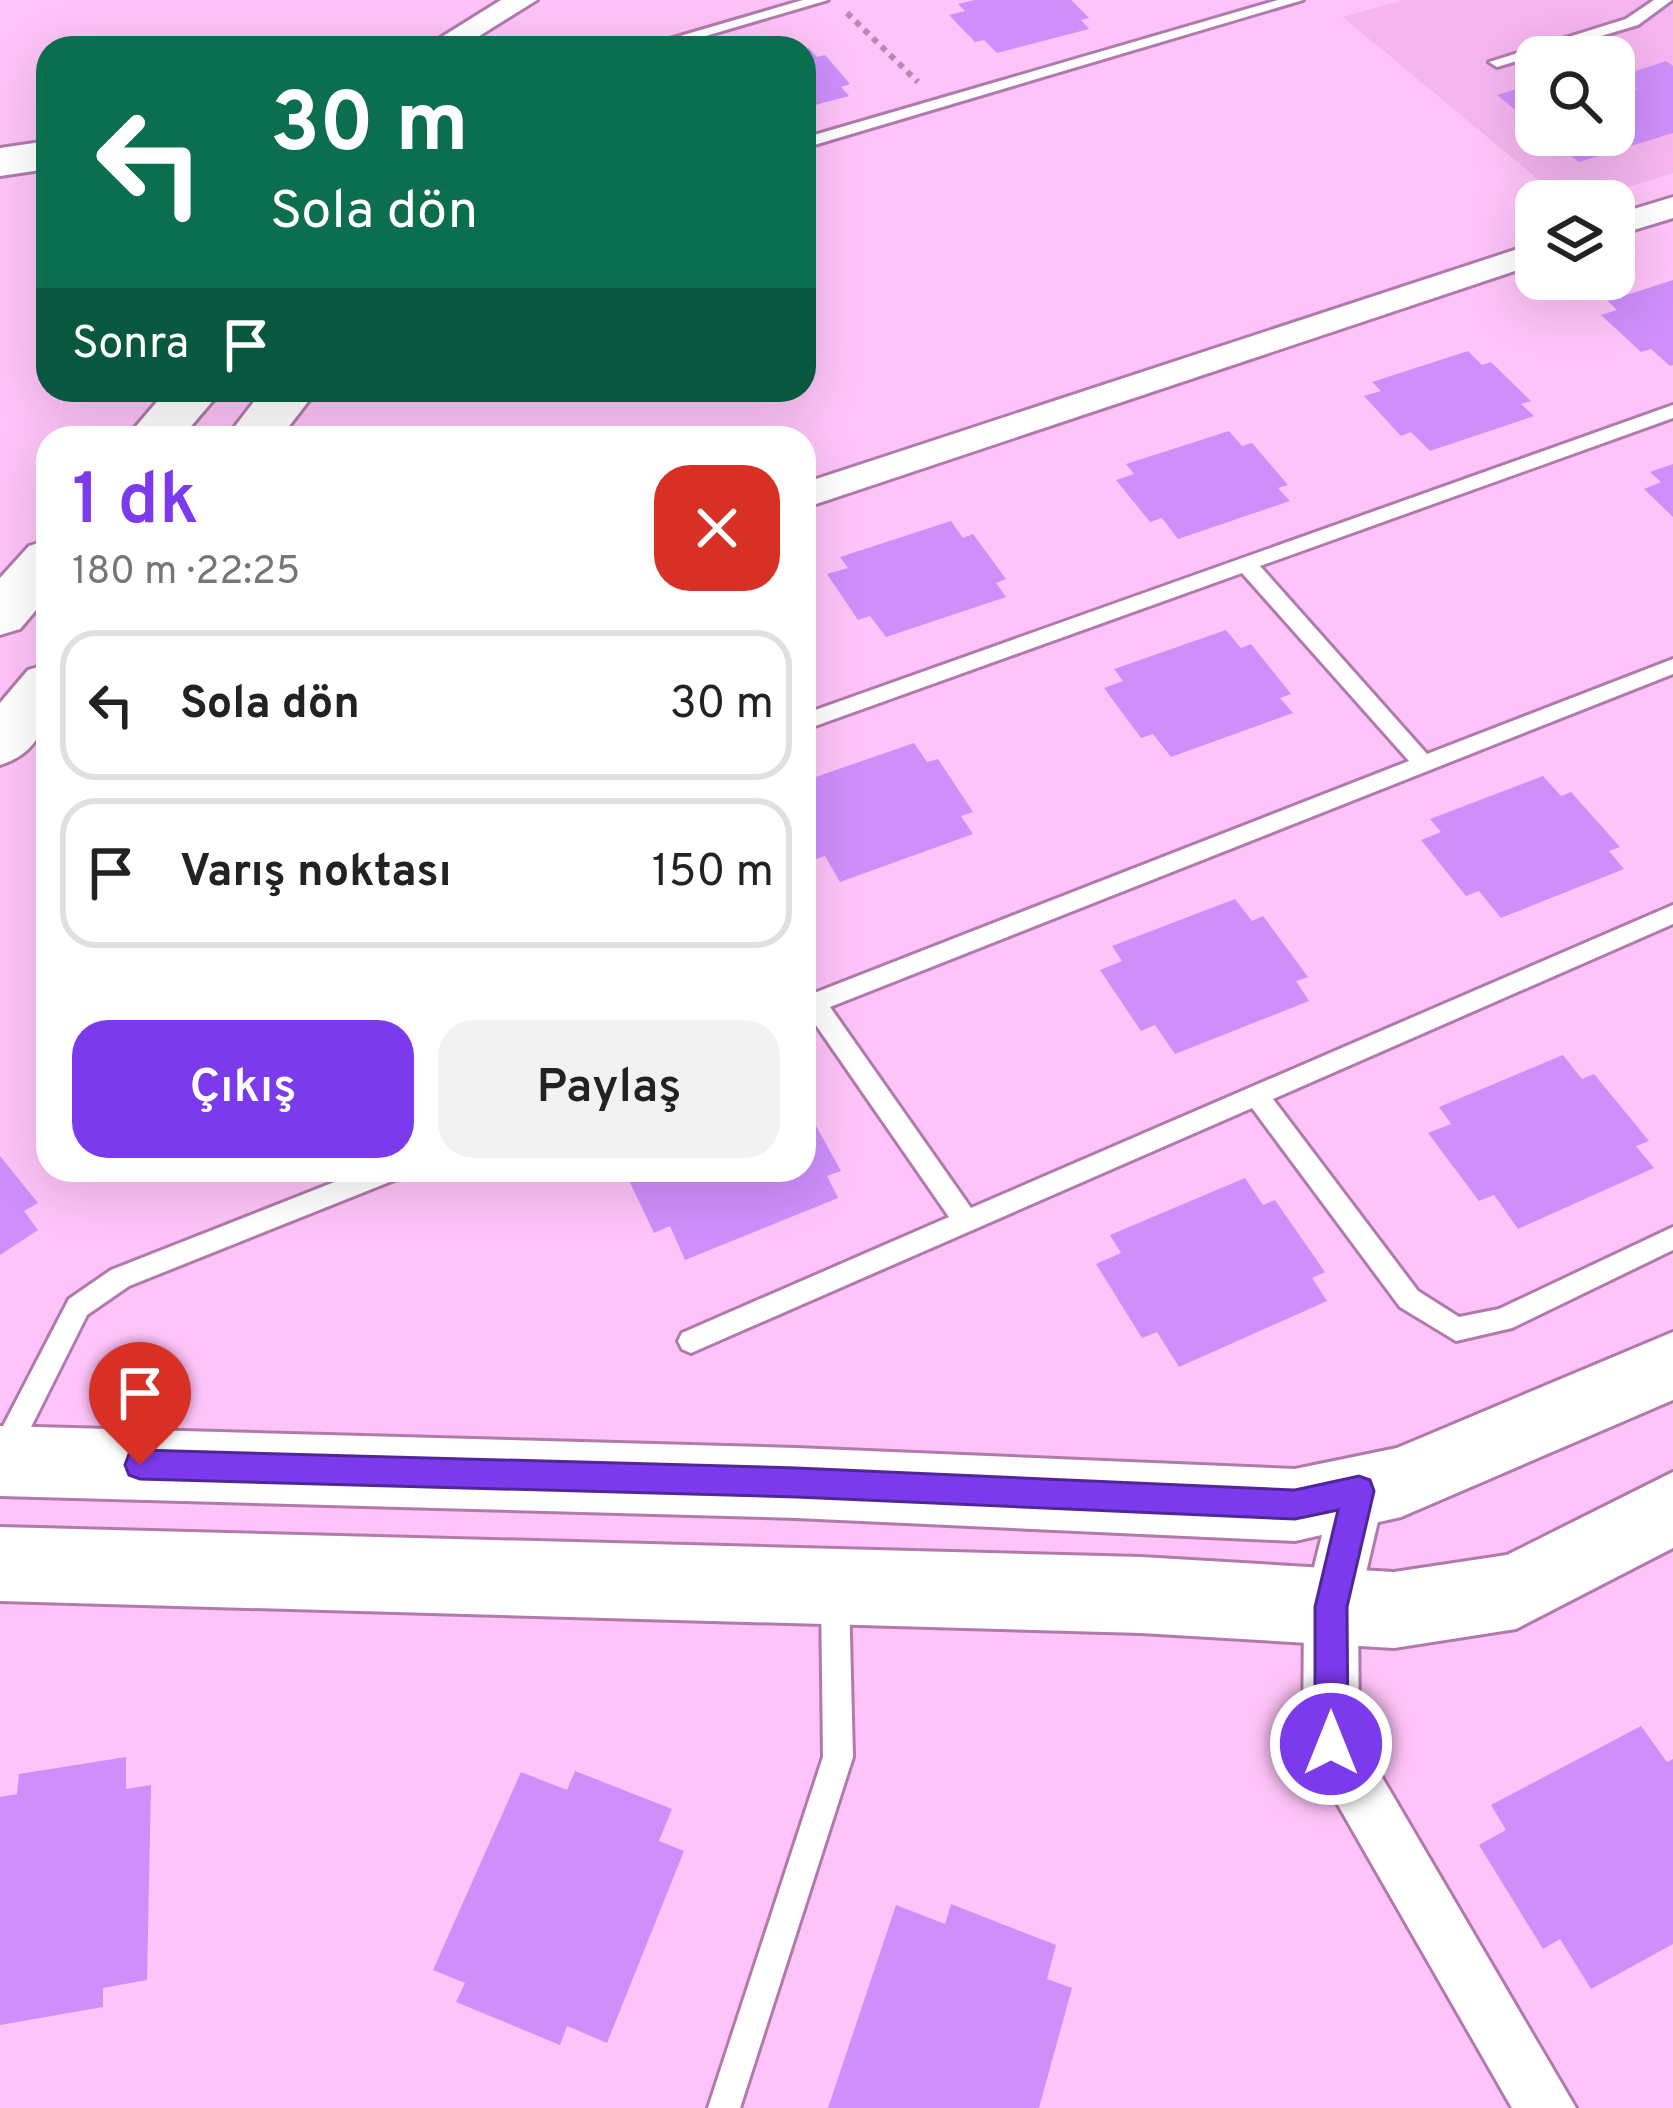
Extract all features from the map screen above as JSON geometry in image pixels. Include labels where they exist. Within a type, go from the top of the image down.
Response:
[{"type":"street","points":[[460,36],[522,0]]},
{"type":"street","points":[[0,128],[36,123]]},
{"type":"street","points":[[0,162],[36,157]]},
{"type":"street","points":[[1635,219],[1673,207]]},
{"type":"street","points":[[816,492],[1515,260]]},
{"type":"street","points":[[163,426],[185,402]]},
{"type":"street","points":[[262,426],[281,402]]},
{"type":"street","points":[[0,615],[36,573]]},
{"type":"street","points":[[0,1460],[772,1482],[1295,1504],[1401,1482],[1673,1365]]},
{"type":"street","points":[[1359,1491],[1331,1607],[1331,1744],[1546,2108]]},
{"type":"street","points":[[0,1564],[835,1587],[1394,1610],[1516,1592],[1673,1508]]},
{"type":"lane","points":[[690,36],[820,0]]},
{"type":"lane","points":[[816,139],[1295,0]]},
{"type":"lane","points":[[1497,62],[1632,22],[1664,0]]},
{"type":"lane","points":[[816,718],[1673,411]]},
{"type":"lane","points":[[1246,564],[1423,764]]},
{"type":"lane","points":[[816,1002],[1673,666]]},
{"type":"lane","points":[[691,1341],[1673,914]]},
{"type":"lane","points":[[816,1015],[966,1221]]},
{"type":"lane","points":[[1256,1095],[1409,1299],[1456,1329],[1503,1320],[1673,1238]]},
{"type":"lane","points":[[0,1460],[79,1307],[120,1278],[362,1182]]},
{"type":"lane","points":[[724,2108],[838,1757],[835,1587]]},
{"type":"path","points":[[832,0],[940,103]]},
{"type":"shaded area","points":[[1404,0],[1673,0],[1673,173],[1635,185],[1635,180],[1539,180],[1343,17]]},
{"type":"building","points":[[1071,0],[1089,18],[1081,20],[1089,29],[997,53],[984,40],[975,42],[949,15],[965,11],[958,4]]},
{"type":"building","points":[[825,55],[850,84],[841,87],[849,96],[816,105],[816,56]]},
{"type":"building","points":[[1666,61],[1673,66],[1673,133],[1635,145],[1637,89],[1635,71]]},
{"type":"building","points":[[1515,89],[1515,110],[1497,95]]},
{"type":"building","points":[[1673,280],[1673,365],[1651,349],[1641,352],[1601,315],[1617,310],[1608,301],[1635,300],[1635,292]]},
{"type":"building","points":[[1468,351],[1482,365],[1491,362],[1531,401],[1521,404],[1534,416],[1430,451],[1411,432],[1401,436],[1364,396],[1381,391],[1372,382]]},
{"type":"building","points":[[1229,431],[1242,446],[1252,443],[1288,485],[1278,488],[1290,501],[1178,539],[1162,518],[1150,522],[1116,480],[1134,474],[1126,464]]},
{"type":"building","points":[[1673,464],[1673,517],[1644,489],[1661,482],[1650,472]]},
{"type":"building","points":[[951,521],[963,538],[973,534],[1006,579],[996,583],[1006,597],[886,637],[870,616],[858,620],[827,574],[848,568],[840,557]]},
{"type":"building","points":[[1226,630],[1241,648],[1251,644],[1291,694],[1280,698],[1293,713],[1171,757],[1153,734],[1141,738],[1104,688],[1123,681],[1114,669]]},
{"type":"building","points":[[914,743],[927,762],[938,759],[973,812],[961,816],[973,834],[840,882],[825,856],[816,859],[816,777]]},
{"type":"building","points":[[1543,776],[1561,796],[1571,792],[1620,847],[1609,851],[1624,869],[1501,918],[1479,891],[1466,896],[1421,840],[1441,832],[1430,819]]},
{"type":"building","points":[[1235,899],[1252,921],[1263,916],[1308,977],[1296,981],[1309,1001],[1175,1054],[1155,1025],[1141,1031],[1100,970],[1122,961],[1112,946]]},
{"type":"building","points":[[1563,1055],[1582,1079],[1594,1074],[1649,1141],[1636,1146],[1654,1168],[1518,1229],[1494,1195],[1479,1201],[1428,1133],[1451,1124],[1439,1107]]},
{"type":"building","points":[[816,1126],[841,1171],[827,1176],[838,1198],[685,1260],[670,1226],[654,1233],[630,1182],[816,1182]]},
{"type":"building","points":[[0,1156],[38,1203],[24,1211],[38,1230],[0,1255]]},
{"type":"building","points":[[1245,1178],[1263,1205],[1275,1200],[1325,1272],[1312,1278],[1327,1301],[1179,1367],[1157,1332],[1142,1338],[1096,1264],[1121,1253],[1110,1235]]},
{"type":"building","points":[[1641,1726],[1667,1762],[1673,1759],[1673,1944],[1591,1989],[1560,1939],[1543,1949],[1479,1845],[1506,1830],[1491,1805]]},
{"type":"building","points":[[126,1757],[126,1789],[151,1785],[147,1980],[103,1988],[103,2007],[0,2025],[0,1797],[17,1794],[19,1774]]},
{"type":"building","points":[[575,1771],[672,1809],[659,1841],[684,1851],[607,2043],[567,2026],[560,2045],[456,2002],[465,1983],[433,1970],[521,1772],[567,1790]]},
{"type":"building","points":[[951,1904],[1056,1945],[1047,1979],[1072,1988],[1039,2108],[828,2108],[896,1905],[945,1924]]},
{"type":"route","points":[[140,1465],[796,1483],[1295,1504],[1359,1491],[1331,1607],[1331,1744]]}]
